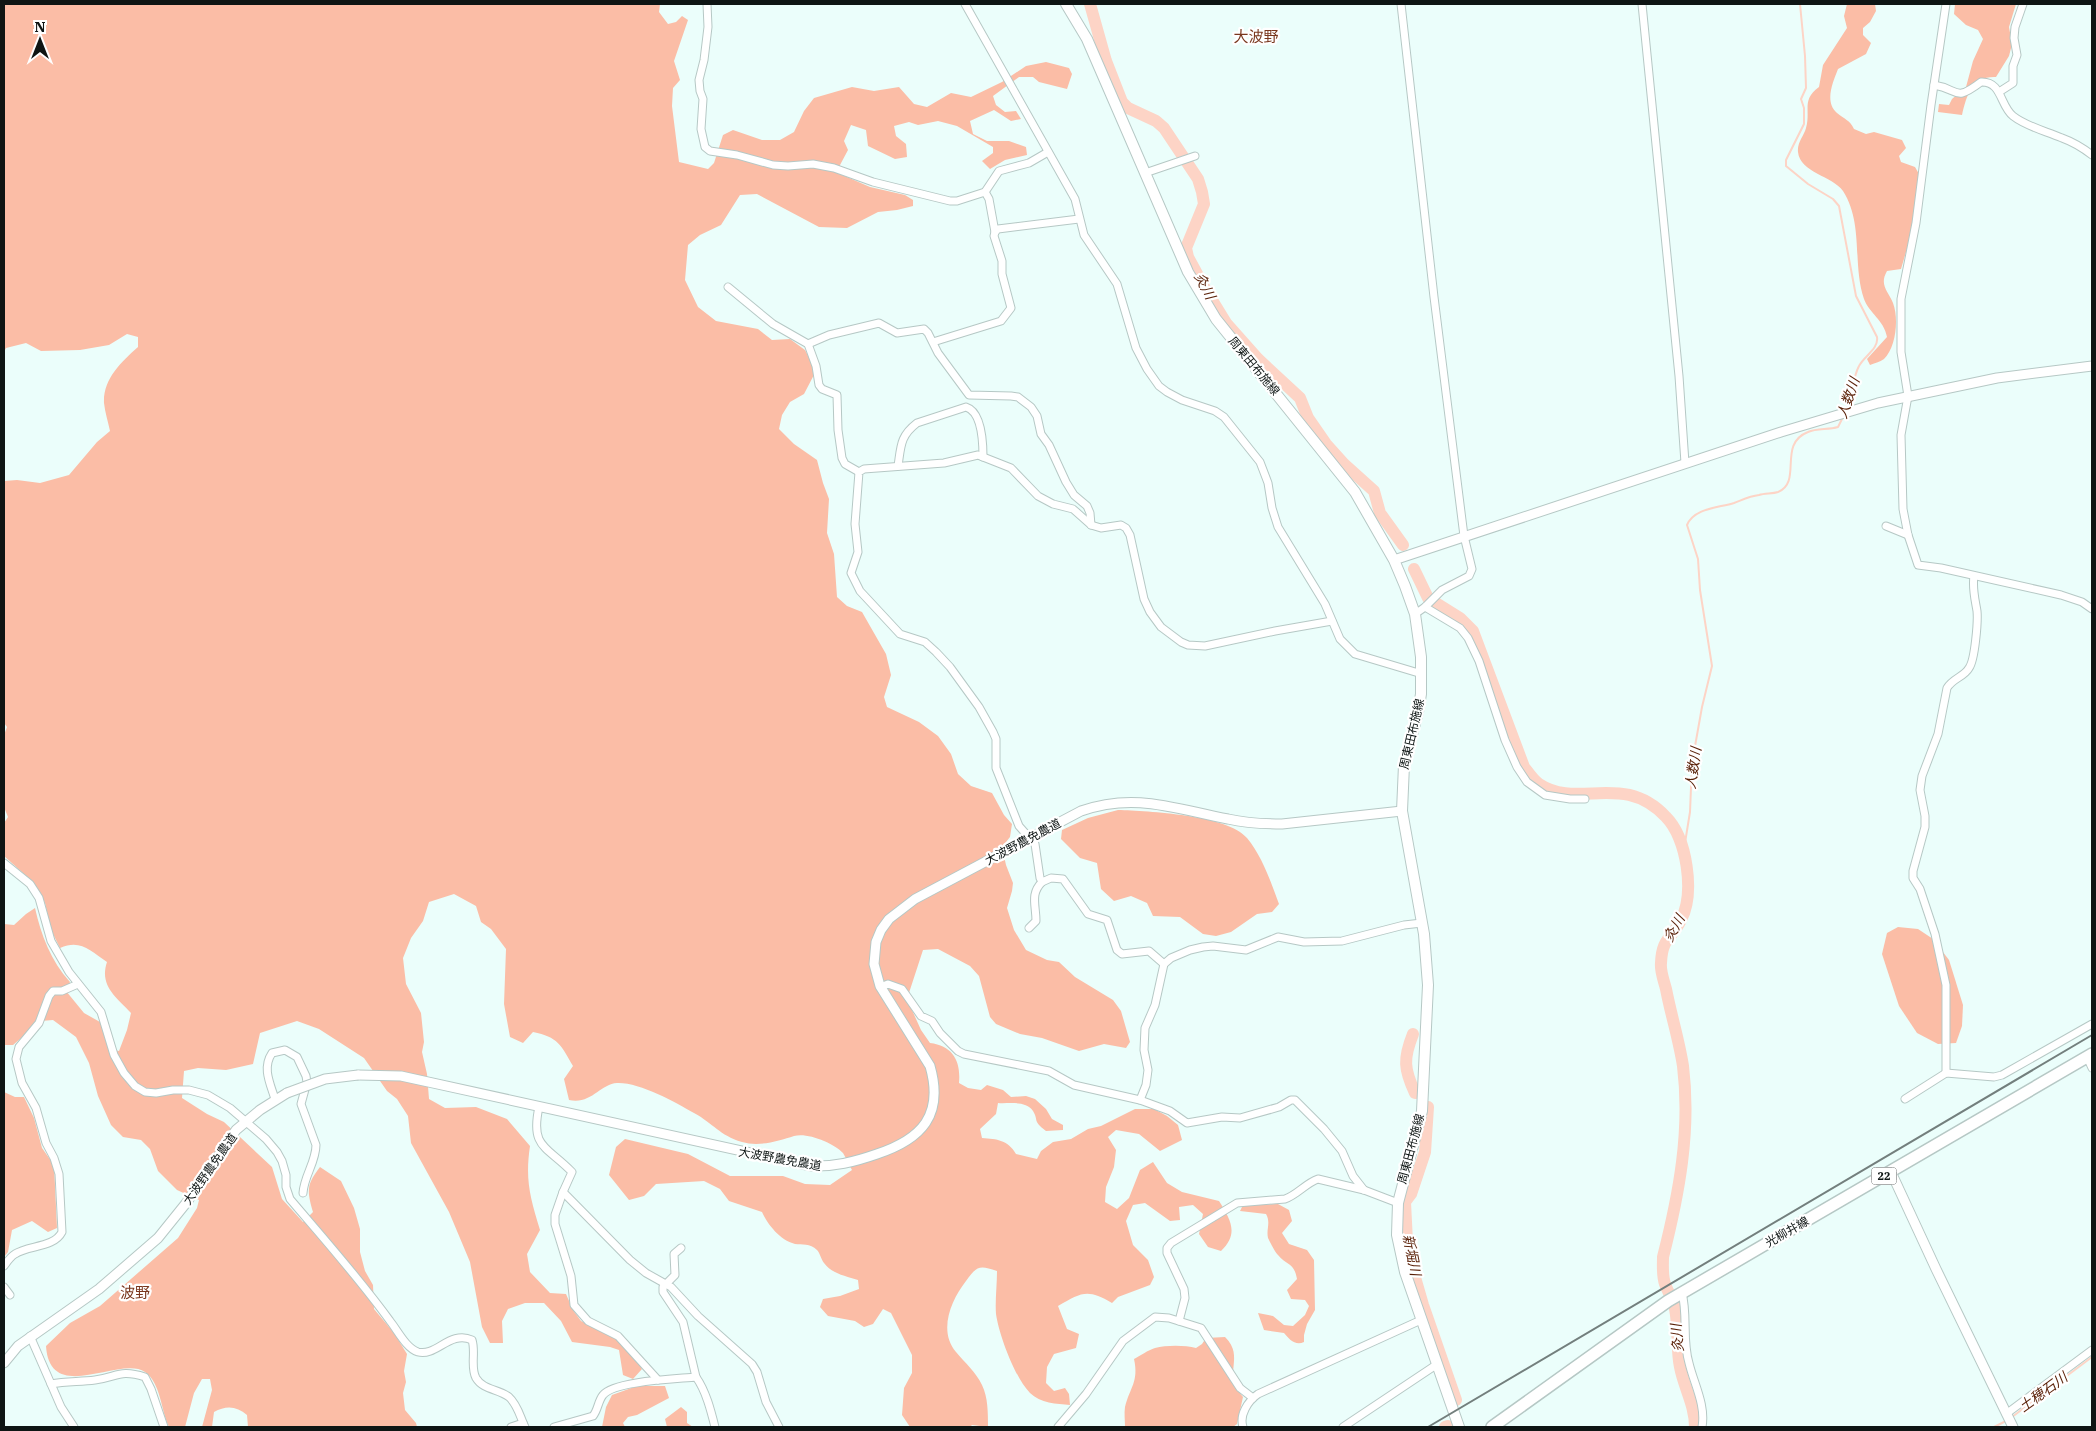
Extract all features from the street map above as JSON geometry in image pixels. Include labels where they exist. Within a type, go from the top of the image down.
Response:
[{"type":"main road","name":"周東田布施線","points":[[1066,4],[1087,39],[1188,272],[1207,306],[1356,492],[1394,560],[1406,586],[1415,614],[1422,674],[1418,712],[1404,765],[1402,811],[1422,923],[1428,984],[1422,1111],[1398,1203],[1397,1235],[1399,1251],[1421,1320],[1459,1427]]},
{"type":"main road","name":"光柳井線","points":[[1492,1427],[1675,1297],[1891,1172],[2091,1060]]},
{"type":"street","points":[[707,4],[708,27],[704,60],[699,80],[703,99],[701,129],[704,147],[710,151],[737,155],[773,165],[813,164],[834,168],[873,182],[950,201],[957,201],[985,192],[999,171],[1029,163],[1048,152]]},
{"type":"street","points":[[965,4],[1075,199],[1079,219],[1088,242],[1111,272],[1117,284],[1136,348],[1147,369],[1159,386],[1182,400],[1204,406],[1224,417],[1260,462],[1268,483],[1272,508],[1278,526],[1325,604],[1340,639],[1356,654],[1422,674]]},
{"type":"street","points":[[1401,4],[1434,297],[1464,536],[1472,572],[1435,596],[1415,614]]},
{"type":"street","points":[[1642,4],[1679,376],[1685,463]]},
{"type":"street","points":[[1946,4],[1916,223],[1901,299],[1901,352],[1908,396],[1902,434],[1903,509],[1908,535],[1918,565],[2060,595],[2082,602],[2092,609]]},
{"type":"street","points":[[1999,92],[2013,83],[2013,66],[2017,55],[2014,38],[2015,27],[2023,4]]},
{"type":"street","points":[[1934,85],[1960,94],[1968,92],[1981,82],[1986,82],[1996,88],[2004,106],[2010,114],[2021,122],[2065,138],[2092,155]]},
{"type":"street","points":[[1145,173],[1194,157]]},
{"type":"street","points":[[933,342],[1001,321],[1011,308],[990,199],[985,192]]},
{"type":"street","points":[[995,232],[998,229],[1079,219]]},
{"type":"street","points":[[728,287],[773,324],[808,344],[816,366],[819,385],[833,392],[838,399],[837,422],[842,458],[845,464],[859,472]]},
{"type":"street","points":[[808,344],[829,335],[879,323],[897,333],[924,329],[938,353],[970,396],[1018,397],[1031,408],[1037,416],[1041,434],[1049,445],[1066,482],[1074,495],[1087,506],[1090,512],[1091,525]]},
{"type":"street","points":[[1394,560],[1815,421],[1908,396],[1997,378],[2092,366]]},
{"type":"street","points":[[898,466],[900,443],[913,425],[917,422],[966,407],[979,418],[983,457]]},
{"type":"street","points":[[859,472],[864,469],[944,463],[970,457],[983,457],[1011,468],[1038,496],[1053,504],[1073,509],[1091,525],[1102,528],[1121,525],[1126,528],[1130,535],[1144,599],[1150,612],[1172,637],[1188,645],[1216,644],[1332,621]]},
{"type":"street","points":[[859,472],[855,524],[858,552],[851,572],[853,579],[860,592],[900,634],[925,642],[936,652],[974,699],[996,739],[996,768],[1020,826],[1035,844],[1042,882]]},
{"type":"street","points":[[1886,526],[1908,535]]},
{"type":"street","points":[[1946,1072],[1946,985],[1935,934],[1920,889],[1913,878],[1913,872],[1925,827],[1920,790],[1922,776],[1938,734],[1947,688],[1951,681],[1966,673],[1973,656],[1977,613],[1973,583],[1974,576]]},
{"type":"street","points":[[1426,606],[1460,628],[1468,638],[1478,661],[1505,740],[1517,767],[1527,782],[1545,795],[1585,799]]},
{"type":"street","name":"大波野農免農道","points":[[4,1363],[18,1346],[30,1336],[99,1289],[158,1238],[187,1202],[227,1141],[246,1121],[275,1099],[287,1093],[324,1079],[358,1075],[402,1076],[810,1166],[840,1165],[896,1148],[919,1132],[926,1124],[934,1104],[934,1078],[925,1056],[881,987],[874,964],[874,953],[878,936],[889,918],[916,899],[1081,811],[1102,804],[1119,802],[1153,804],[1229,820],[1263,824],[1282,824],[1402,811]]},
{"type":"street","points":[[4,863],[30,884],[39,898],[51,940],[78,984],[100,1012],[114,1055],[124,1073],[135,1086],[145,1092],[189,1090],[208,1095],[230,1108],[266,1139],[282,1161],[286,1175],[286,1187],[290,1198],[414,1350],[426,1353],[452,1340],[467,1338],[472,1340],[474,1347],[473,1371],[476,1379],[483,1386],[507,1395],[514,1402],[524,1425],[511,1427]]},
{"type":"street","points":[[1029,928],[1036,921],[1035,888],[1051,878],[1062,879],[1088,914],[1107,920],[1117,950],[1122,954],[1150,951],[1164,964]]},
{"type":"street","points":[[1140,1100],[1146,1085],[1148,1070],[1144,1050],[1145,1028],[1155,1005],[1164,964],[1179,954],[1212,946],[1246,950],[1278,937],[1304,942],[1342,940],[1404,924],[1422,923]]},
{"type":"street","points":[[4,1266],[14,1254],[60,1237],[62,1232],[59,1174],[54,1158],[46,1143],[36,1108],[22,1083],[16,1059],[19,1048],[39,1023],[49,996],[53,991],[62,991],[78,984]]},
{"type":"street","points":[[881,987],[888,984],[902,989],[922,1016],[932,1021],[946,1039],[958,1051],[964,1054],[1049,1071],[1074,1085],[1140,1100],[1170,1111],[1187,1123],[1222,1117],[1240,1118],[1279,1107],[1291,1100],[1295,1100],[1342,1151],[1353,1176],[1364,1190]]},
{"type":"street","points":[[1905,1099],[1946,1072],[1994,1077],[2002,1075],[2092,1024]]},
{"type":"street","points":[[275,1099],[266,1067],[272,1053],[285,1050],[297,1057],[306,1076],[307,1082],[301,1104],[316,1145],[316,1152],[305,1181],[303,1193]]},
{"type":"street","points":[[539,1107],[535,1124],[536,1134],[543,1145],[572,1172],[555,1215],[555,1224],[570,1276],[574,1305],[588,1321],[618,1336],[658,1380]]},
{"type":"street","points":[[1891,1172],[2013,1427]]},
{"type":"street","points":[[1179,1321],[1186,1298],[1182,1283],[1167,1253],[1167,1248],[1171,1243],[1237,1203],[1285,1199],[1318,1179],[1364,1190],[1398,1203]]},
{"type":"street","points":[[563,1192],[630,1260],[646,1273],[666,1283],[698,1316],[752,1364],[757,1372],[766,1402],[779,1427]]},
{"type":"street","points":[[681,1248],[674,1254],[675,1275],[663,1287],[663,1292],[683,1322],[696,1377],[700,1382],[712,1413],[715,1427]]},
{"type":"street","points":[[4,1287],[10,1295]]},
{"type":"street","points":[[1675,1297],[1685,1303],[1684,1319],[1688,1362],[1700,1395],[1704,1420],[1702,1427]]},
{"type":"street","points":[[1058,1427],[1086,1394],[1130,1334],[1155,1317],[1179,1321],[1201,1328],[1240,1388],[1252,1398]]},
{"type":"street","points":[[1243,1427],[1241,1420],[1243,1413],[1252,1398],[1421,1320]]},
{"type":"street","points":[[30,1336],[61,1407],[74,1427]]},
{"type":"street","points":[[2006,1414],[2092,1350]]},
{"type":"street","points":[[1343,1427],[1436,1365]]},
{"type":"street","points":[[51,1384],[73,1380],[95,1380],[122,1372],[145,1377],[164,1427]]},
{"type":"street","points":[[554,1427],[593,1416],[604,1393],[609,1390],[658,1380],[696,1377]]},
{"type":"shaded area","points":[[4,4],[660,4],[659,12],[668,24],[676,22],[682,16],[688,20],[674,61],[680,80],[673,88],[672,106],[679,162],[708,169],[714,163],[723,135],[733,130],[762,140],[780,140],[794,132],[804,111],[814,98],[852,87],[874,91],[899,87],[914,104],[927,107],[951,93],[971,97],[1002,82],[1026,66],[1046,62],[1069,68],[1072,74],[1067,89],[1039,82],[1033,77],[1019,77],[993,96],[996,105],[1005,112],[1016,111],[1021,119],[1011,121],[994,110],[970,121],[973,134],[987,141],[1009,141],[1026,147],[1027,155],[1005,160],[990,169],[982,161],[993,153],[993,147],[957,126],[938,121],[918,125],[909,122],[894,126],[896,136],[906,144],[907,157],[895,159],[868,146],[866,130],[851,125],[844,141],[848,150],[840,165],[840,174],[870,187],[905,195],[913,200],[913,206],[878,212],[847,228],[819,227],[757,194],[740,195],[721,225],[700,235],[688,245],[685,280],[698,307],[716,321],[758,329],[772,340],[790,339],[805,350],[816,371],[804,394],[790,402],[782,415],[779,429],[794,444],[817,460],[829,499],[827,533],[834,554],[837,597],[847,606],[862,612],[886,654],[891,675],[884,697],[887,707],[919,722],[938,736],[951,754],[958,774],[971,786],[992,793],[1004,815],[1012,824],[1010,837],[1002,847],[1013,883],[1007,908],[1014,930],[1026,950],[1047,960],[1059,962],[1075,977],[1113,1000],[1121,1011],[1130,1042],[1126,1048],[1104,1044],[1079,1051],[1042,1038],[1020,1034],[996,1024],[990,1017],[979,976],[970,966],[938,949],[923,950],[907,999],[921,1030],[930,1043],[945,1047],[954,1056],[959,1068],[959,1083],[968,1088],[981,1090],[987,1085],[1003,1090],[1011,1097],[1026,1096],[1035,1099],[1046,1109],[1052,1119],[1063,1125],[1063,1130],[1046,1131],[1037,1122],[1033,1111],[1026,1105],[998,1103],[996,1114],[980,1129],[982,1138],[1002,1141],[1013,1149],[1016,1154],[1037,1159],[1041,1151],[1053,1142],[1071,1139],[1088,1129],[1101,1126],[1135,1109],[1154,1109],[1178,1125],[1182,1140],[1160,1151],[1139,1134],[1116,1130],[1108,1137],[1116,1150],[1114,1167],[1106,1187],[1105,1202],[1117,1209],[1129,1198],[1140,1170],[1153,1162],[1167,1183],[1182,1192],[1219,1201],[1230,1221],[1230,1239],[1221,1251],[1208,1247],[1199,1234],[1203,1214],[1193,1205],[1179,1207],[1180,1220],[1170,1221],[1145,1203],[1133,1205],[1126,1221],[1133,1245],[1148,1260],[1154,1277],[1150,1285],[1118,1297],[1112,1303],[1096,1295],[1084,1294],[1058,1306],[1067,1329],[1079,1334],[1076,1348],[1054,1354],[1047,1367],[1046,1383],[1054,1391],[1065,1388],[1069,1394],[1070,1405],[1039,1399],[1030,1393],[1019,1377],[1004,1344],[996,1314],[997,1271],[979,1268],[973,1272],[951,1306],[947,1325],[951,1344],[980,1380],[987,1405],[988,1427],[972,1425],[970,1427],[910,1427],[902,1415],[904,1388],[912,1373],[912,1355],[891,1313],[883,1309],[873,1324],[864,1327],[855,1321],[828,1316],[820,1307],[823,1299],[840,1296],[859,1289],[858,1280],[831,1270],[814,1248],[809,1245],[795,1244],[784,1239],[771,1227],[762,1212],[729,1201],[720,1189],[704,1181],[656,1184],[644,1196],[629,1200],[609,1175],[616,1147],[625,1139],[688,1154],[730,1176],[783,1176],[805,1184],[830,1185],[852,1170],[839,1149],[820,1139],[799,1135],[762,1144],[742,1142],[722,1133],[701,1117],[677,1104],[636,1086],[611,1084],[583,1100],[569,1100],[564,1079],[573,1066],[558,1043],[548,1036],[533,1032],[523,1043],[510,1037],[504,1004],[506,949],[491,929],[481,922],[476,906],[454,894],[429,902],[423,921],[411,938],[403,958],[406,984],[421,1013],[424,1042],[422,1052],[427,1074],[429,1099],[445,1108],[476,1107],[507,1119],[530,1146],[529,1188],[540,1230],[527,1254],[530,1272],[550,1293],[566,1294],[573,1310],[581,1321],[625,1343],[642,1369],[633,1379],[623,1375],[619,1350],[572,1342],[561,1321],[544,1303],[525,1303],[508,1309],[502,1321],[503,1343],[490,1343],[482,1327],[470,1262],[449,1212],[411,1143],[408,1116],[397,1099],[387,1091],[364,1058],[319,1029],[297,1021],[260,1033],[253,1064],[226,1070],[198,1068],[184,1071],[182,1098],[224,1122],[272,1167],[282,1199],[303,1222],[313,1212],[309,1188],[312,1179],[320,1167],[341,1181],[354,1208],[360,1229],[360,1252],[365,1271],[373,1285],[374,1309],[394,1333],[407,1354],[404,1371],[406,1382],[403,1393],[405,1410],[417,1427],[248,1427],[247,1415],[235,1408],[223,1408],[214,1412],[212,1427],[202,1427],[212,1390],[210,1379],[202,1379],[194,1393],[185,1427],[169,1427],[158,1390],[145,1372],[134,1368],[72,1376],[60,1373],[50,1364],[46,1346],[70,1323],[100,1306],[178,1238],[197,1208],[199,1200],[177,1190],[158,1171],[150,1149],[141,1140],[123,1137],[111,1125],[98,1096],[89,1063],[76,1037],[53,1020],[41,1021],[13,1045],[4,1045],[4,924],[14,925],[35,908],[40,928],[48,947],[57,965],[70,982],[66,991],[84,1013],[100,1022],[110,1049],[119,1051],[131,1013],[110,991],[105,978],[107,962],[90,950],[80,946],[74,945],[60,948],[51,930],[45,903],[33,882],[4,856],[4,823],[8,817],[4,807],[4,735],[7,727],[4,723],[4,481],[17,480],[40,483],[69,475],[97,442],[110,431],[104,403],[106,386],[114,372],[138,347],[138,337],[127,334],[109,345],[80,350],[41,351],[26,343],[6,348],[4,352]]},
{"type":"shaded area","points":[[1847,4],[1875,4],[1876,11],[1870,22],[1863,28],[1863,35],[1871,43],[1866,54],[1838,69],[1830,98],[1833,108],[1854,129],[1866,134],[1874,132],[1902,140],[1906,148],[1899,156],[1901,162],[1915,167],[1919,174],[1914,225],[1901,269],[1887,271],[1884,280],[1885,288],[1895,310],[1894,340],[1884,359],[1870,365],[1867,359],[1887,337],[1880,321],[1864,299],[1859,272],[1856,230],[1849,204],[1843,191],[1838,186],[1804,165],[1798,152],[1806,128],[1808,101],[1813,92],[1819,87],[1823,65],[1847,28],[1844,16]]},
{"type":"shaded area","points":[[1955,4],[2016,4],[2009,27],[2012,44],[2009,56],[1996,77],[1988,77],[1981,80],[1972,88],[1962,115],[1938,112],[1939,104],[1949,105],[1952,99],[1966,87],[1973,61],[1983,39],[1978,30],[1966,25],[1954,14]]},
{"type":"shaded area","points":[[1118,810],[1167,813],[1206,819],[1237,830],[1247,838],[1257,853],[1266,870],[1279,904],[1272,912],[1257,914],[1231,932],[1216,936],[1203,934],[1180,917],[1153,916],[1147,903],[1131,896],[1114,901],[1101,889],[1097,863],[1080,858],[1061,839],[1062,830],[1088,818]]},
{"type":"shaded area","points":[[1898,927],[1918,929],[1933,939],[1949,960],[1963,1005],[1962,1026],[1956,1043],[1938,1044],[1917,1033],[1899,1006],[1882,954],[1887,933]]},
{"type":"shaded area","points":[[4,1092],[15,1097],[24,1097],[34,1118],[42,1148],[54,1165],[57,1228],[48,1232],[32,1221],[12,1230],[8,1252],[4,1257]]},
{"type":"shaded area","points":[[1278,1204],[1289,1210],[1292,1221],[1282,1233],[1289,1244],[1307,1250],[1314,1260],[1315,1310],[1307,1324],[1304,1342],[1301,1343],[1292,1341],[1284,1333],[1264,1330],[1258,1313],[1273,1316],[1284,1325],[1293,1326],[1305,1315],[1309,1306],[1305,1300],[1291,1299],[1287,1290],[1297,1279],[1296,1274],[1292,1267],[1277,1254],[1268,1238],[1266,1214],[1240,1211],[1243,1205]]},
{"type":"shaded area","points":[[1225,1337],[1234,1352],[1234,1380],[1243,1397],[1237,1424],[1233,1427],[1125,1427],[1125,1407],[1135,1379],[1134,1359],[1155,1348],[1186,1346],[1196,1348],[1206,1338]]},
{"type":"shaded area","points":[[637,1386],[665,1386],[669,1398],[637,1415],[628,1417],[623,1423],[625,1427],[602,1427],[606,1407],[612,1395]]},
{"type":"shaded area","points":[[681,1407],[687,1412],[687,1423],[693,1427],[667,1427],[665,1419]]},
{"type":"waterway","name":"灸川","points":[[1090,4],[1106,61],[1122,102],[1128,108],[1156,121],[1164,128],[1198,179],[1204,204],[1186,248],[1188,257],[1207,292],[1226,323],[1258,359],[1300,398],[1308,418],[1326,444],[1344,464],[1374,491],[1380,513],[1403,545]]},
{"type":"waterway","name":"人数川","points":[[1800,4],[1805,56],[1806,88],[1801,99],[1804,108],[1804,124],[1786,160],[1786,166],[1808,184],[1833,199],[1839,206],[1856,296],[1877,337],[1876,345],[1861,362],[1857,371],[1847,408]]},
{"type":"waterway","name":"人数川","points":[[1684,849],[1690,812],[1692,763],[1702,707],[1712,666],[1700,590],[1698,559],[1687,525],[1690,519],[1701,512],[1752,496],[1778,492],[1785,487],[1789,480],[1791,454],[1799,438],[1811,431],[1838,427],[1843,417]]},
{"type":"waterway","name":"灸川","points":[[1414,569],[1428,598],[1460,618],[1473,631],[1524,767],[1535,780],[1554,791],[1569,794],[1617,793],[1634,796],[1650,803],[1673,826],[1684,852],[1687,866],[1688,895],[1681,920],[1663,948],[1661,966],[1683,1066],[1685,1090],[1682,1162],[1674,1210],[1663,1257],[1663,1277],[1675,1309],[1680,1367],[1693,1411],[1695,1427]]},
{"type":"waterway","name":"新堀川","points":[[1413,1034],[1406,1057],[1406,1064],[1415,1093]]},
{"type":"waterway","name":"新堀川","points":[[1428,1107],[1425,1152],[1411,1194],[1405,1202],[1407,1242],[1423,1305],[1456,1400]]},
{"type":"waterway","name":"土穂石川","points":[[2012,1417],[2092,1357]]},
{"type":"waterway","name":"土穂石川","points":[[1994,1427],[2006,1421]]},
{"type":"railway","points":[[1428,1427],[2092,1035]]},
{"type":"district","name":"大波野","points":[[1256,37]]},
{"type":"district","name":"波野","points":[[135,1293]]}]
